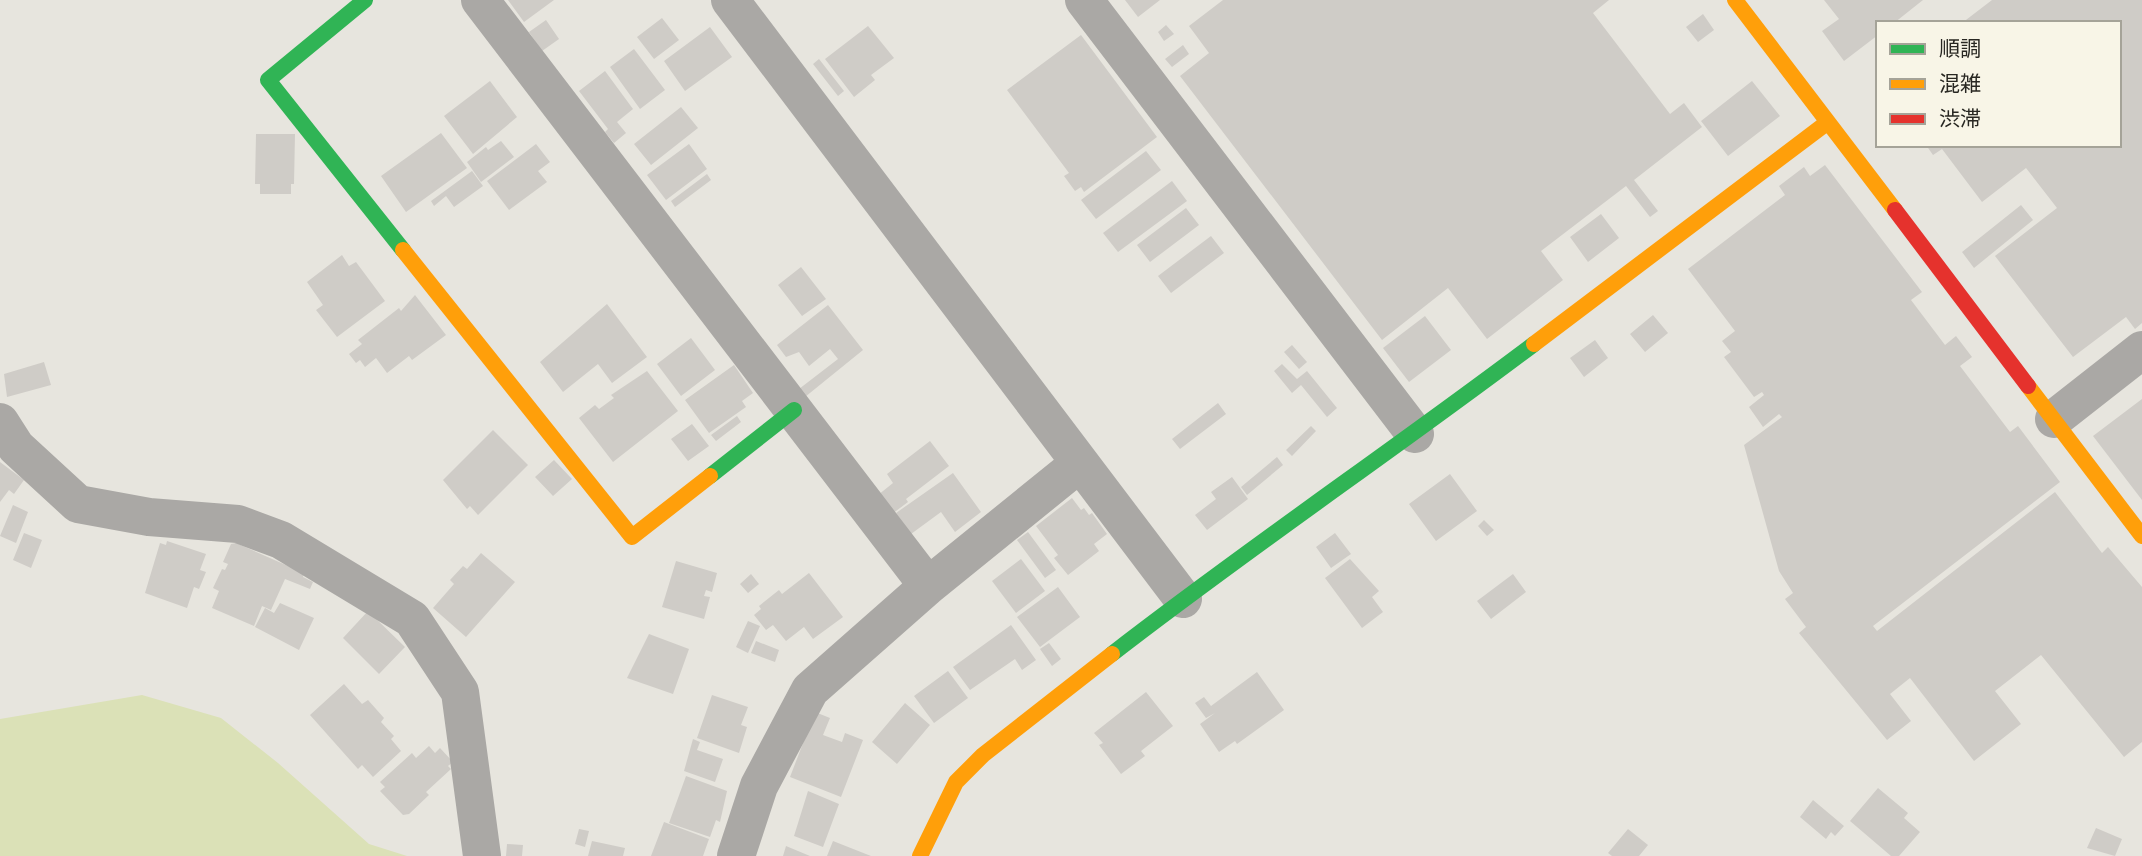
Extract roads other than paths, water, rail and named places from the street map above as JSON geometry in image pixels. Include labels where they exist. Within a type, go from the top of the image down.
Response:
[{"type":"street","points":[[365,0],[268,80],[632,537],[794,410]]},
{"type":"street","points":[[480,0],[928,586]]},
{"type":"street","points":[[730,0],[1183,599]]},
{"type":"street","points":[[1084,0],[1415,434]]},
{"type":"street","points":[[1735,0],[2142,536]]},
{"type":"street","points":[[920,856],[956,782],[983,755],[1183,599],[1415,434],[1828,122]]},
{"type":"street","points":[[2054,419],[2142,349]]},
{"type":"street","points":[[0,422],[16,447],[78,505],[149,517],[238,524],[281,540],[412,619],[460,692],[482,856]]},
{"type":"street","points":[[736,856],[759,786],[810,690],[928,586],[1080,463]]}]
